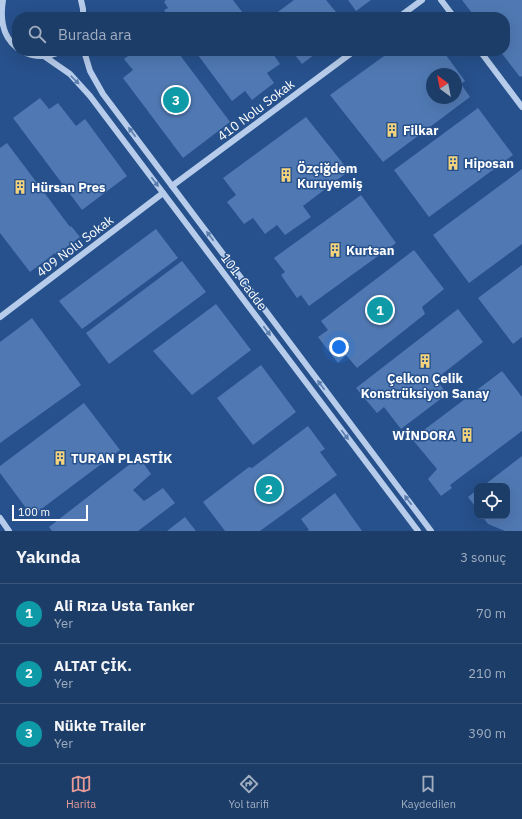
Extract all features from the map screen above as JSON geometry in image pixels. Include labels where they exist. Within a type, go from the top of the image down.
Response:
[{"type":"street","points":[[3,0],[0,14],[1,26],[7,38],[12,43]]},
{"type":"street","points":[[80,0],[83,12]]},
{"type":"street","points":[[406,12],[423,0]]},
{"type":"street","points":[[440,0],[450,12]]},
{"type":"street","name":"101. Cadde","points":[[44,56],[70,74],[85,90],[418,531]]},
{"type":"street","name":"101. Cadde","points":[[86,56],[90,71],[100,90],[431,531]]},
{"type":"street","name":"410 Nolu Sokak","points":[[172,186],[347,56]]},
{"type":"street","points":[[484,56],[519,100],[522,107]]},
{"type":"street","name":"409 Nolu Sokak","points":[[0,317],[163,193]]},
{"type":"street","points":[[0,518],[9,531]]},
{"type":"building","points":[[166,0],[233,0],[242,12],[165,12],[164,10],[168,8],[164,2]]},
{"type":"building","points":[[294,0],[326,0],[336,12],[278,12]]},
{"type":"building","points":[[348,0],[371,0],[356,11]]},
{"type":"building","points":[[462,0],[522,0],[522,76],[520,77],[504,56],[510,56],[510,12],[471,12]]},
{"type":"building","points":[[128,56],[181,56],[230,122],[183,158],[123,78],[133,70],[124,59]]},
{"type":"building","points":[[199,56],[274,56],[280,64],[267,73],[274,83],[252,100],[245,91],[232,101]]},
{"type":"building","points":[[296,56],[312,56],[302,64]]},
{"type":"building","name":"Filkar","points":[[384,56],[447,56],[455,68],[426,68],[426,104],[461,104],[383,162],[330,95]]},
{"type":"building","name":"Filkar","points":[[462,85],[470,97],[462,103]]},
{"type":"building","points":[[40,98],[49,109],[58,103],[76,126],[85,119],[127,176],[82,210],[13,118]]},
{"type":"building","name":"Hiposan","points":[[478,108],[513,155],[429,217],[394,170]]},
{"type":"building","name":"Özçiğdem Kuruyemiş","points":[[306,117],[349,171],[303,206],[311,217],[285,235],[277,225],[265,234],[253,218],[244,224],[227,202],[236,195],[223,178]]},
{"type":"building","name":"Hürsan Pres","points":[[7,143],[70,227],[71,226],[80,237],[56,255],[55,253],[30,272],[0,233],[0,148]]},
{"type":"building","points":[[522,169],[522,244],[469,283],[433,235]]},
{"type":"building","name":"Kurtsan","points":[[361,195],[396,243],[309,306],[301,295],[297,298],[281,275],[285,272],[274,258]]},
{"type":"building","points":[[156,229],[178,258],[82,329],[59,301]]},
{"type":"building","points":[[414,250],[444,289],[422,307],[425,314],[357,368],[346,355],[338,363],[318,337],[328,330],[321,321]]},
{"type":"building","points":[[182,261],[206,292],[109,364],[86,333]]},
{"type":"building","points":[[522,265],[522,337],[513,344],[478,298]]},
{"type":"building","points":[[216,304],[251,350],[192,395],[153,351]]},
{"type":"building","name":"Çelkon Çelik Konstrüksiyon Sanay","points":[[458,309],[483,342],[436,379],[447,394],[401,429],[384,407],[377,413],[356,388]]},
{"type":"building","points":[[32,318],[81,385],[0,443],[0,342]]},
{"type":"building","points":[[261,365],[296,412],[253,445],[217,398]]},
{"type":"building","name":"WİNDORA","points":[[502,371],[522,397],[522,431],[450,485],[452,488],[441,496],[428,479],[437,469],[412,439]]},
{"type":"building","name":"TURAN PLASTİK","points":[[84,403],[120,450],[32,516],[0,473],[0,466]]},
{"type":"building","points":[[308,426],[325,449],[320,452],[337,475],[260,531],[225,531],[203,502],[249,467],[252,468]]},
{"type":"building","points":[[522,456],[522,531],[505,531],[488,524],[484,519],[510,519],[510,483],[487,483]]},
{"type":"building","points":[[139,457],[151,474],[133,490],[144,501],[163,488],[175,503],[138,531],[52,531],[49,527]]},
{"type":"building","points":[[474,492],[474,505],[468,497]]},
{"type":"building","points":[[335,493],[362,531],[307,531],[309,530],[301,519]]},
{"type":"building","points":[[185,517],[196,531],[167,531]]},
{"type":"place","name":"Nükte Trailer","points":[[176,100]]},
{"type":"place","name":"Filkar","points":[[392,130]]},
{"type":"place","name":"Hiposan","points":[[453,163]]},
{"type":"place","name":"Özçiğdem Kuruyemiş","points":[[286,175]]},
{"type":"place","name":"Hürsan Pres","points":[[20,187]]},
{"type":"place","name":"Kurtsan","points":[[335,250]]},
{"type":"place","name":"Ali Rıza Usta Tanker","points":[[380,310]]},
{"type":"place","name":"Çelkon Çelik Konstrüksiyon Sanay","points":[[425,361]]},
{"type":"place","name":"WİNDORA","points":[[467,435]]},
{"type":"place","name":"TURAN PLASTİK","points":[[60,458]]},
{"type":"place","name":"ALTAT ÇİK.","points":[[269,489]]}]
